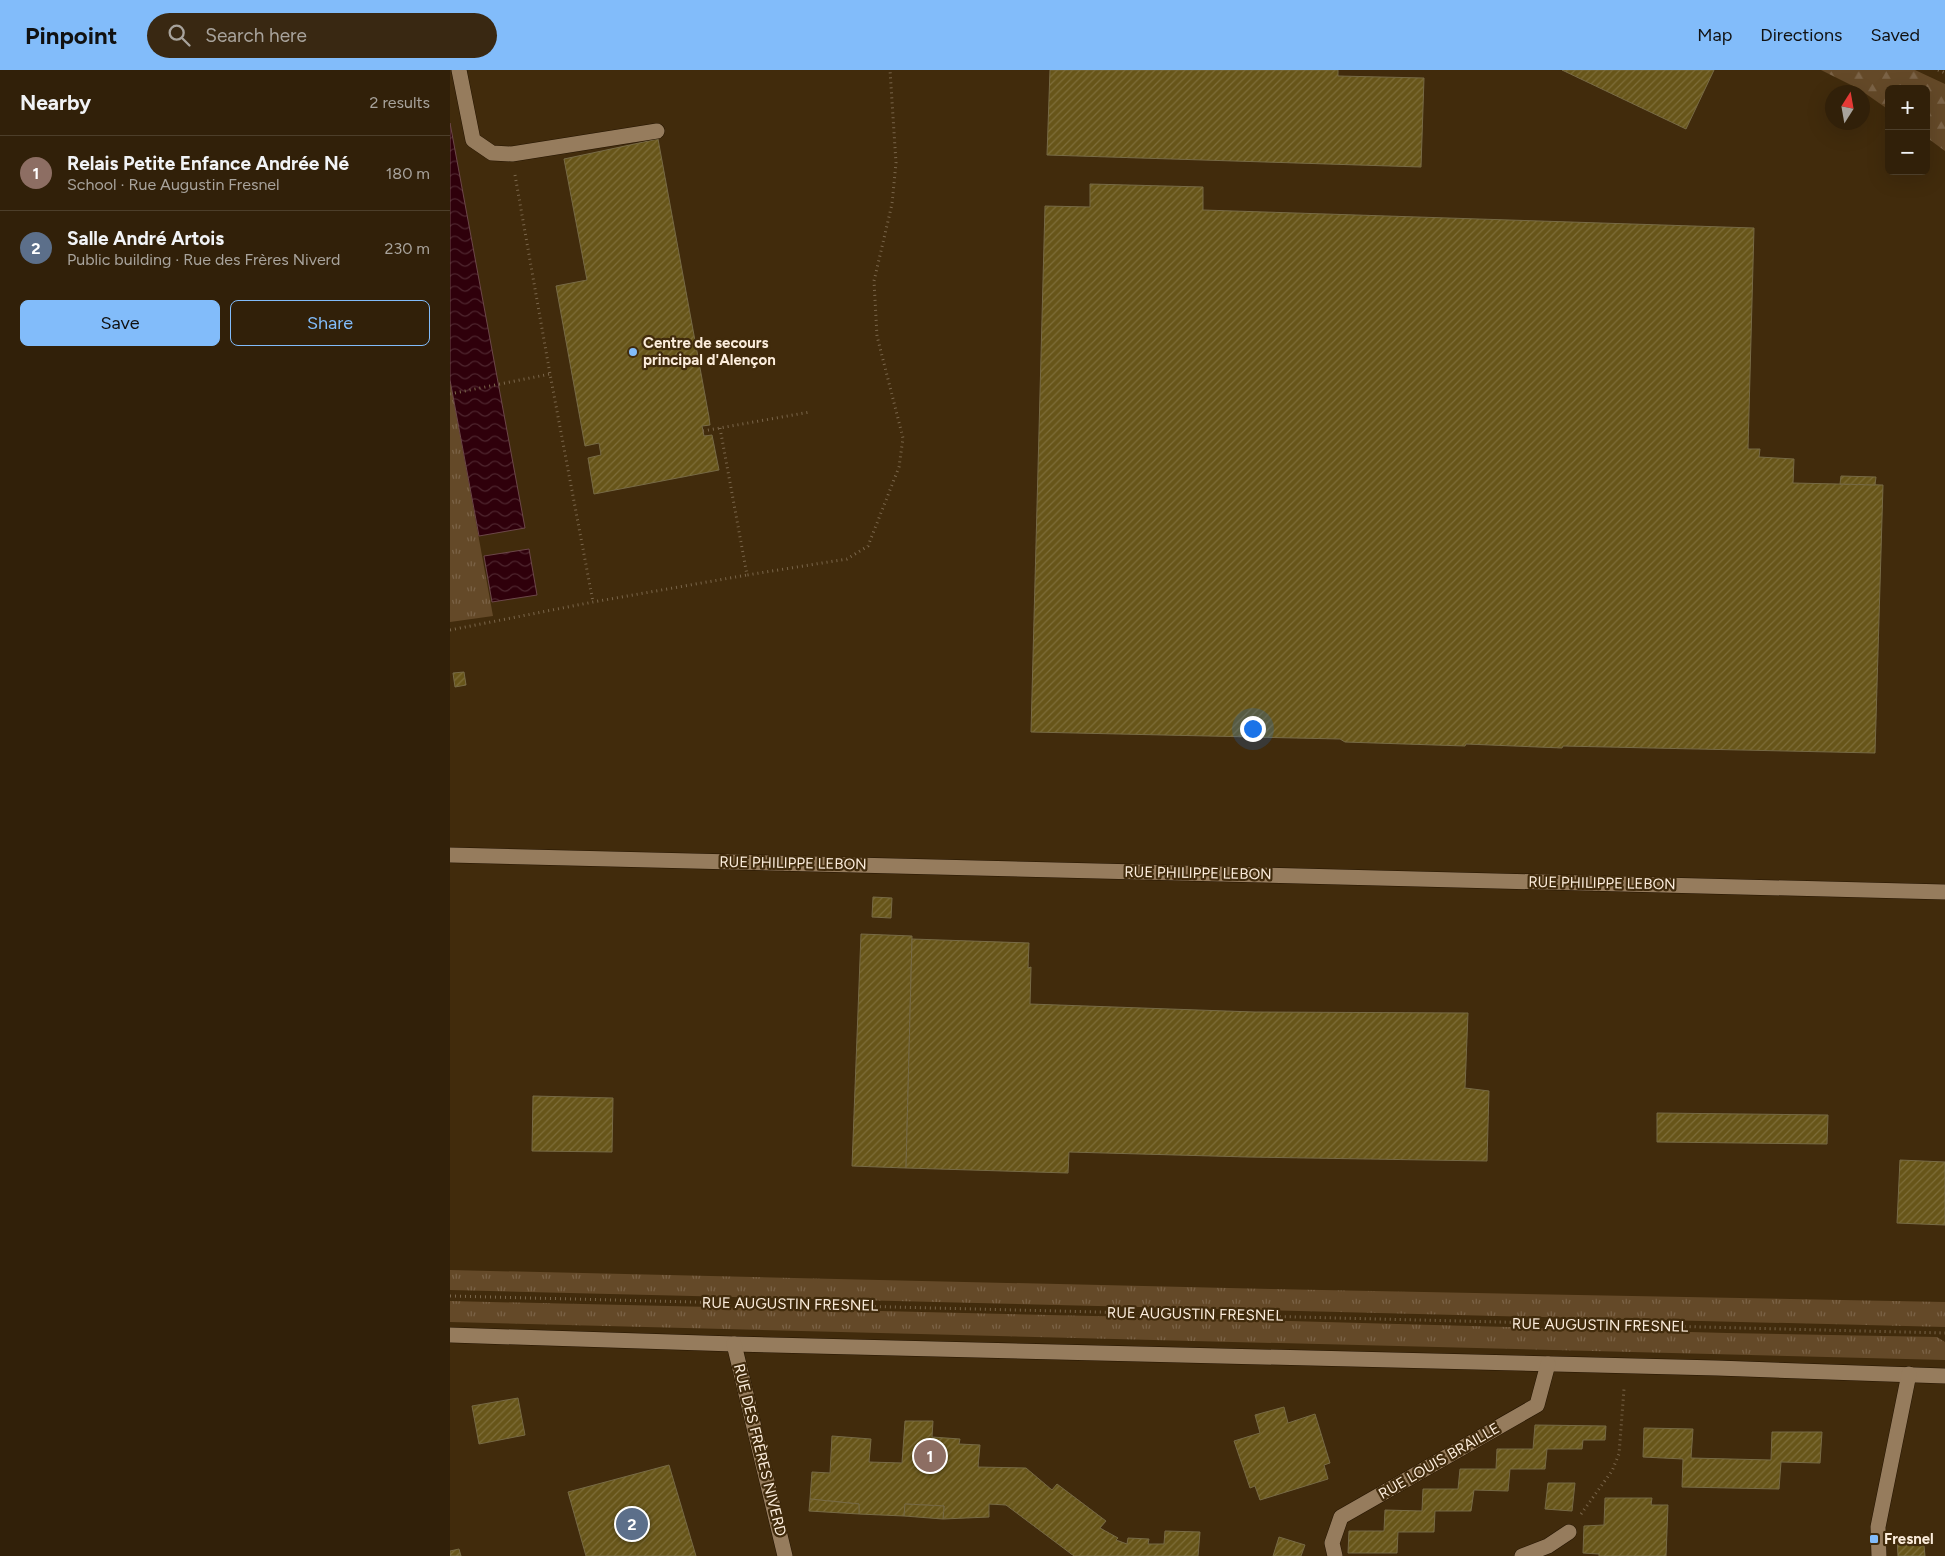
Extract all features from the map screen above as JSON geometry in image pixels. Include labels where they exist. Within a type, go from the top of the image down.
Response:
[{"type":"street","points":[[459,70],[473,140],[492,153],[512,154],[656,131]]},
{"type":"street","name":"RUE PHILIPPE LEBON","points":[[450,855],[1945,892]]},
{"type":"street","points":[[450,1335],[1945,1376]]},
{"type":"street","name":"RUE DES FRÈRES NIVERD","points":[[734,1344],[786,1556]]},
{"type":"street","name":"RUE LOUIS BRAILLE","points":[[1335,1556],[1332,1543],[1340,1517],[1537,1405],[1548,1364]]},
{"type":"street","points":[[1879,1556],[1878,1527],[1909,1374]]},
{"type":"street","points":[[1522,1556],[1548,1546],[1569,1532]]},
{"type":"path","points":[[450,630],[593,602],[847,559],[868,546],[899,467],[904,438],[877,336],[874,281],[892,204],[896,163],[890,70]]},
{"type":"path","points":[[1938,70],[1945,73]]},
{"type":"path","points":[[512,154],[550,374],[593,602]]},
{"type":"path","points":[[451,393],[550,374]]},
{"type":"path","points":[[703,431],[810,412]]},
{"type":"path","points":[[720,428],[747,575]]},
{"type":"path","name":"RUE AUGUSTIN FRESNEL","points":[[450,1296],[1940,1333],[1945,1335]]},
{"type":"path","points":[[1569,1532],[1612,1471],[1619,1454],[1626,1366]]},
{"type":"green space","points":[[1821,70],[1915,70],[1945,84],[1945,151],[1930,140],[1930,85],[1885,85],[1885,107],[1870,97],[1870,85],[1851,85]]},
{"type":"green space","points":[[450,380],[493,616],[450,622]]},
{"type":"green space","points":[[450,1270],[1945,1302],[1945,1327],[450,1290]]},
{"type":"green space","points":[[450,1301],[1937,1337],[1945,1342],[1945,1360],[450,1322]]},
{"type":"water","points":[[450,123],[525,528],[479,536],[450,380]]},
{"type":"water","points":[[529,549],[537,595],[492,602],[484,556]]},
{"type":"building","points":[[1050,70],[1338,70],[1338,76],[1424,78],[1421,167],[1047,155]]},
{"type":"building","points":[[1562,70],[1714,70],[1686,129]]},
{"type":"building","name":"Centre de secours principal d'Alençon","points":[[658,139],[709,417],[710,425],[702,426],[704,436],[712,435],[719,470],[594,494],[588,458],[601,455],[599,443],[585,446],[556,286],[587,280],[564,159]]},
{"type":"building","points":[[1090,184],[1203,187],[1203,210],[1754,228],[1748,449],[1760,449],[1759,457],[1794,459],[1793,483],[1883,485],[1875,753],[1563,746],[1562,748],[1466,744],[1465,746],[1345,742],[1340,739],[1031,732],[1045,206],[1090,207]]},
{"type":"building","points":[[1841,476],[1876,477],[1875,485],[1840,484]]},
{"type":"building","points":[[464,672],[466,685],[455,687],[453,673]]},
{"type":"building","points":[[873,897],[892,898],[891,918],[872,917]]},
{"type":"building","points":[[861,934],[912,936],[906,1168],[852,1166]]},
{"type":"building","points":[[912,939],[1029,943],[1028,968],[1031,967],[1030,1004],[1254,1012],[1468,1013],[1465,1088],[1489,1091],[1487,1161],[1069,1152],[1068,1173],[906,1168]]},
{"type":"building","points":[[533,1096],[613,1098],[612,1152],[532,1151]]},
{"type":"building","points":[[1657,1113],[1828,1115],[1827,1144],[1657,1142]]},
{"type":"building","points":[[1900,1160],[1945,1162],[1945,1225],[1897,1223]]},
{"type":"building","points":[[518,1398],[525,1435],[479,1444],[472,1406]]},
{"type":"building","points":[[1284,1407],[1288,1423],[1315,1414],[1330,1463],[1324,1465],[1328,1479],[1260,1500],[1255,1486],[1250,1488],[1234,1441],[1260,1433],[1255,1415]]},
{"type":"building","points":[[905,1421],[933,1421],[932,1437],[960,1439],[959,1444],[980,1445],[978,1467],[1026,1468],[1052,1490],[1057,1484],[1106,1521],[1100,1528],[1118,1538],[1116,1540],[1127,1544],[1128,1538],[1149,1539],[1148,1544],[1164,1544],[1165,1531],[1200,1532],[1198,1556],[1074,1556],[1006,1505],[989,1504],[989,1517],[943,1519],[944,1506],[905,1504],[904,1516],[859,1514],[859,1504],[810,1499],[812,1472],[830,1473],[832,1436],[871,1439],[869,1462],[902,1463]]},
{"type":"building","points":[[1535,1425],[1606,1426],[1605,1440],[1583,1440],[1582,1449],[1547,1449],[1545,1469],[1510,1469],[1508,1491],[1474,1490],[1471,1511],[1435,1511],[1434,1532],[1398,1532],[1397,1553],[1348,1553],[1349,1531],[1384,1531],[1385,1510],[1422,1511],[1423,1489],[1458,1489],[1460,1469],[1496,1469],[1497,1449],[1533,1449]]},
{"type":"building","points":[[1644,1428],[1693,1429],[1691,1458],[1771,1460],[1772,1432],[1822,1432],[1820,1463],[1781,1462],[1779,1489],[1682,1487],[1683,1459],[1643,1457]]},
{"type":"building","points":[[669,1465],[696,1556],[586,1556],[568,1492]]},
{"type":"building","points":[[1548,1483],[1575,1483],[1572,1511],[1545,1509]]},
{"type":"building","points":[[1605,1498],[1652,1498],[1651,1505],[1668,1505],[1666,1556],[1599,1556],[1599,1554],[1583,1553],[1584,1526],[1604,1525]]},
{"type":"building","points":[[810,1499],[859,1504],[859,1514],[809,1511]]},
{"type":"building","points":[[905,1504],[944,1506],[943,1519],[904,1516]]},
{"type":"building","points":[[1923,1535],[1925,1556],[1898,1556],[1897,1536]]},
{"type":"building","points":[[1279,1537],[1305,1545],[1301,1556],[1273,1556]]},
{"type":"building","points":[[459,1549],[461,1556],[450,1556],[450,1551]]},
{"type":"place","name":"Centre de secours principal d'Alençon","points":[[633,352]]},
{"type":"place","name":"Relais Petite Enfance Andrée Né","points":[[930,1456]]},
{"type":"place","name":"Salle André Artois","points":[[632,1524]]},
{"type":"place","name":"Fresnel","points":[[1874,1539]]}]
